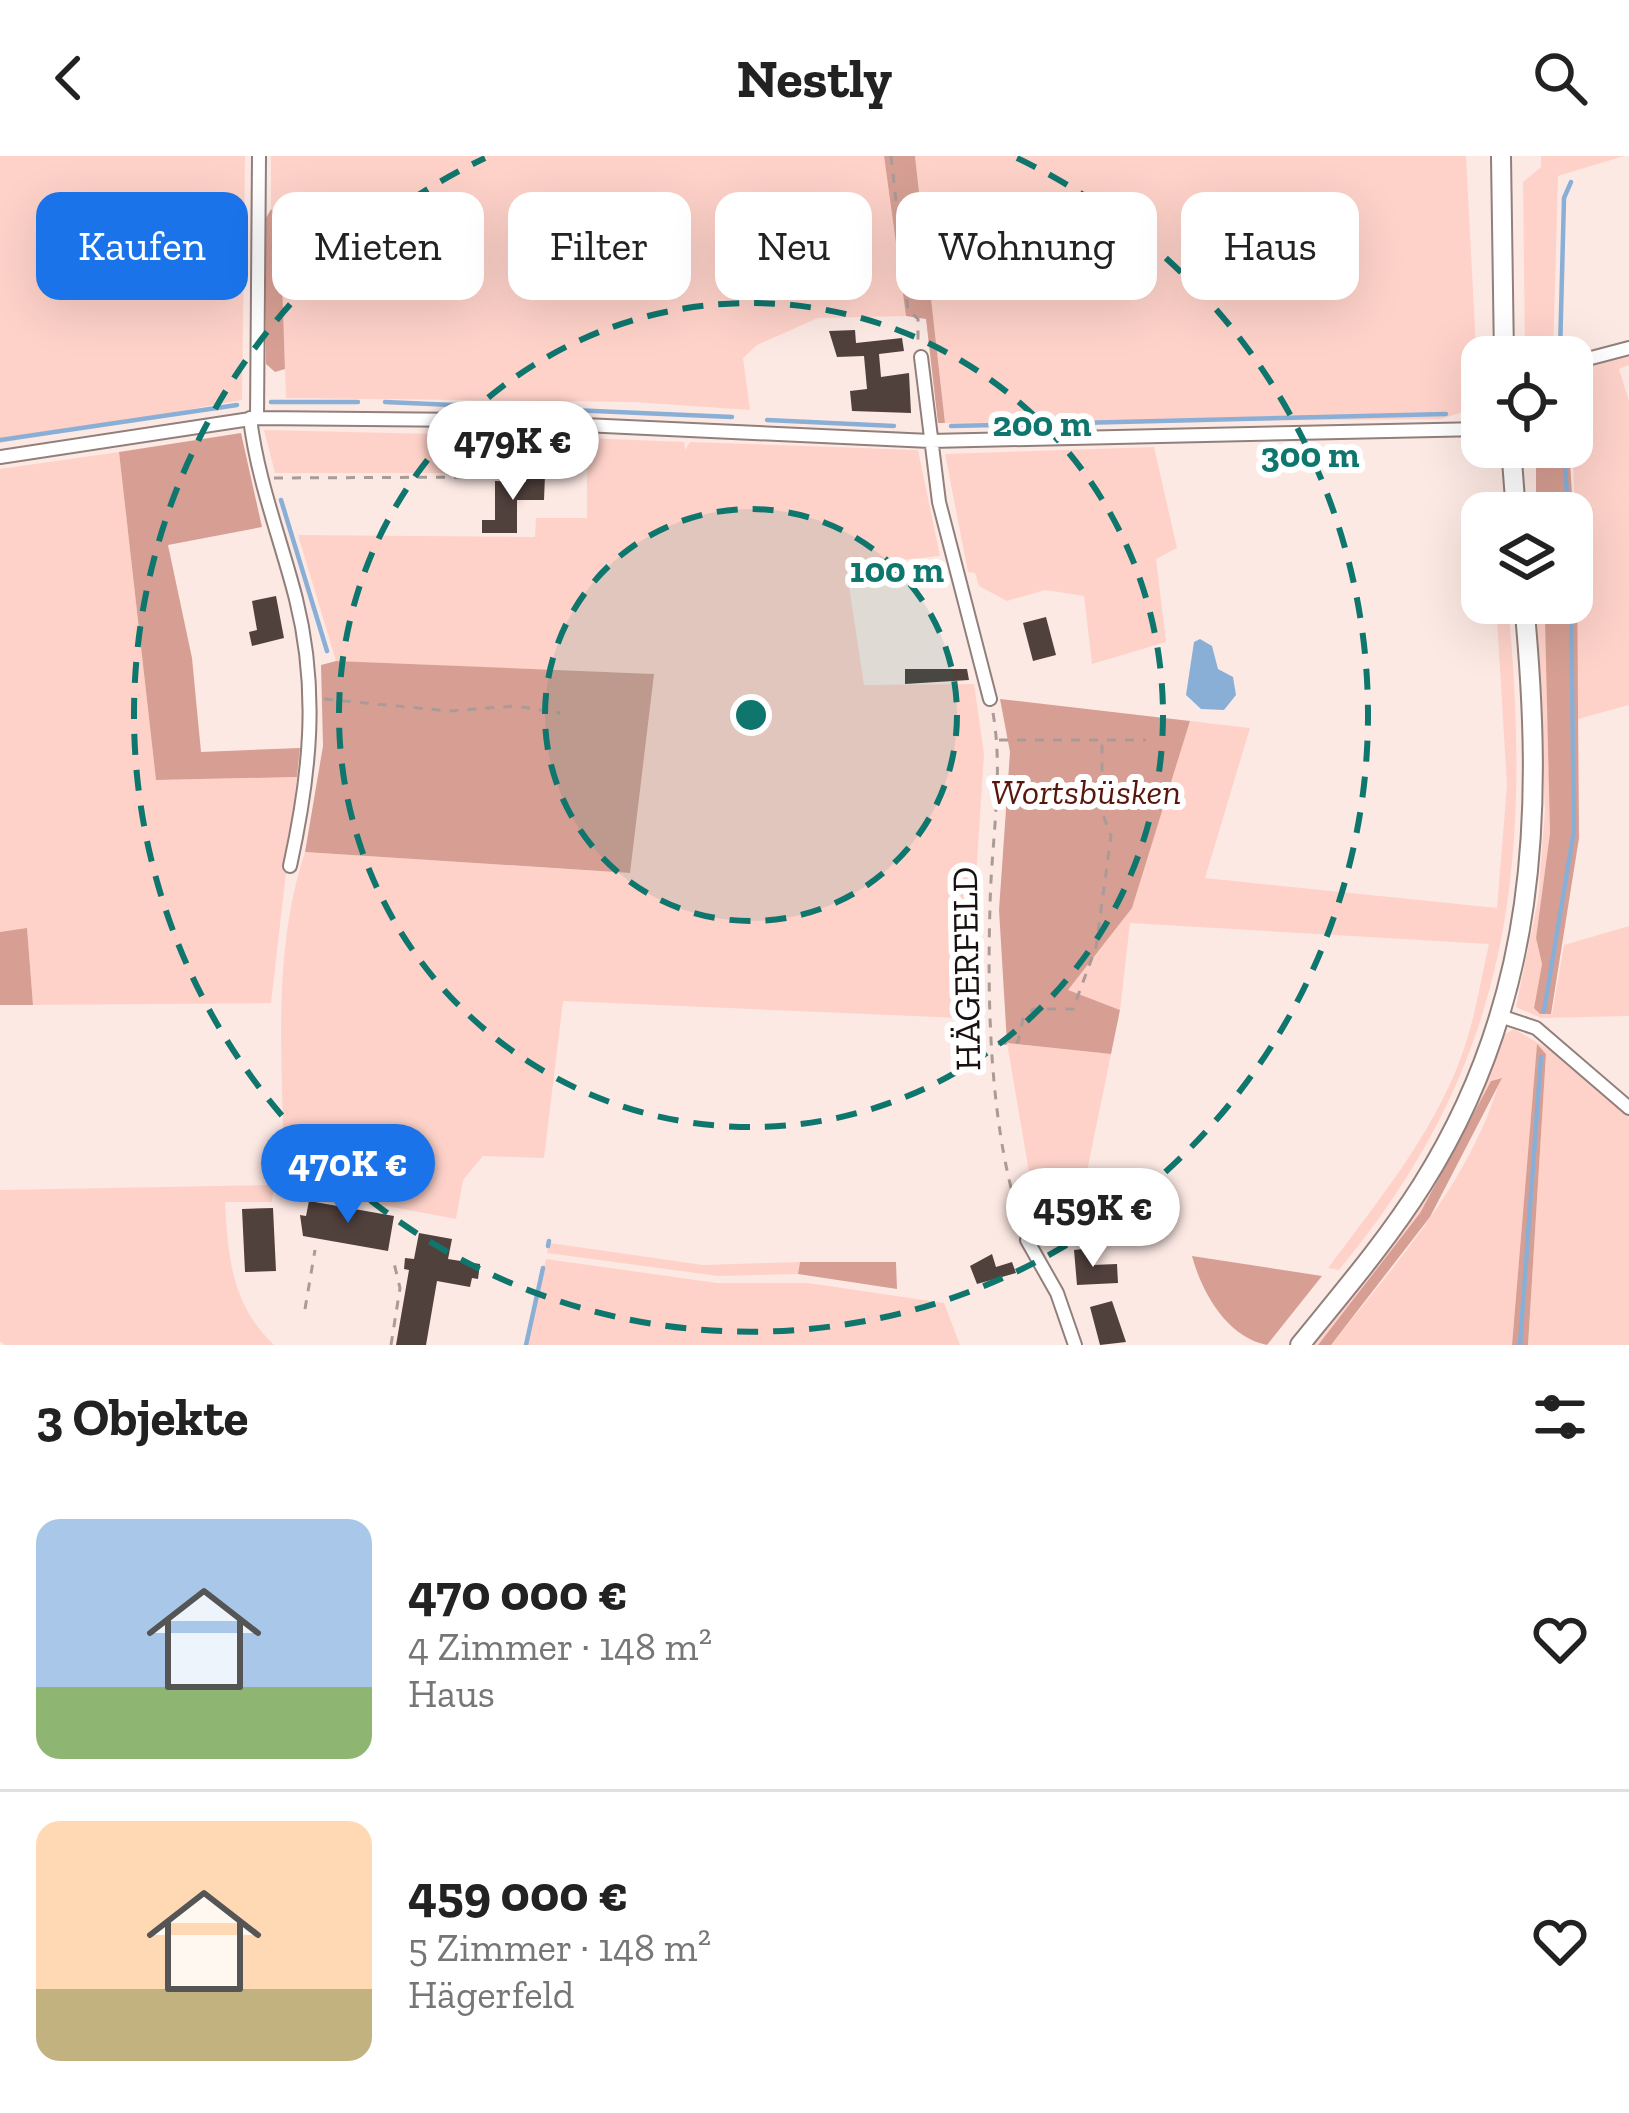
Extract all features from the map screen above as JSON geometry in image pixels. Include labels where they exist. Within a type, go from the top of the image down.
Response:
[{"type":"main road","points":[[1501,156],[1504,336]]},
{"type":"main road","points":[[1300,1345],[1422,1184],[1464,1108],[1500,1016],[1522,928],[1534,831],[1535,739],[1527,624]]},
{"type":"street","points":[[259,156],[254,418],[263,476],[303,632],[310,697],[310,771],[290,866]]},
{"type":"street","points":[[1593,357],[1629,348]]},
{"type":"street","points":[[921,357],[930,441],[950,548],[990,699]]},
{"type":"street","points":[[0,457],[254,418],[473,420],[930,441],[1461,429]]},
{"type":"street","points":[[1500,1016],[1536,1028],[1629,1108]]},
{"type":"street","points":[[1027,1240],[1057,1293],[1076,1345]]},
{"type":"path","points":[[891,156],[908,310],[918,319],[921,357]]},
{"type":"path","points":[[263,476],[320,481],[488,477]]},
{"type":"path","points":[[310,697],[448,711],[515,706],[560,713]]},
{"type":"path","name":"HÄGERFELD","points":[[990,699],[997,740],[990,909],[995,1044],[1005,1157],[1027,1240]]},
{"type":"path","points":[[997,740],[1146,740]]},
{"type":"path","points":[[995,1044],[1016,1044],[1033,1009],[1069,1011],[1075,1006],[1096,947],[1111,836],[1101,797],[1102,743]]},
{"type":"path","points":[[305,1309],[314,1250]]},
{"type":"path","points":[[391,1345],[400,1288],[394,1263]]},
{"type":"shaded area","points":[[0,156],[245,156],[245,192],[36,192],[36,300],[243,300],[242,400],[0,443]]},
{"type":"shaded area","points":[[271,156],[884,156],[896,243],[896,300],[904,300],[906,316],[818,318],[757,345],[743,358],[750,410],[634,402],[286,398],[283,300],[484,300],[484,192],[272,192],[271,209]]},
{"type":"shaded area","points":[[915,156],[1466,156],[1475,336],[1461,336],[1461,413],[1441,419],[945,423],[931,300],[1157,300],[1157,192],[919,192]]},
{"type":"shaded area","points":[[1541,156],[1624,156],[1558,176],[1554,336],[1525,336],[1523,182],[1541,167]]},
{"type":"shaded area","points":[[1629,352],[1629,365],[1619,369],[1629,401],[1629,705],[1578,719],[1576,624],[1593,624],[1593,492],[1574,492],[1574,468],[1593,468],[1593,362]]},
{"type":"shaded area","points":[[264,430],[478,435],[476,473],[275,473]]},
{"type":"shaded area","points":[[587,438],[684,442],[685,450],[690,442],[918,450],[940,556],[846,566],[864,685],[974,684],[984,754],[974,909],[983,1019],[563,1001],[544,1158],[483,1156],[463,1180],[456,1219],[302,1190],[284,1173],[281,1011],[287,930],[305,852],[629,873],[653,674],[336,661],[298,535],[535,537],[536,518],[587,518]]},
{"type":"shaded area","points":[[1154,447],[1177,548],[1156,559],[1166,642],[1092,664],[1084,596],[1045,590],[1007,601],[979,586],[975,573],[968,572],[945,454]]},
{"type":"shaded area","points":[[119,452],[156,780],[297,777],[271,1003],[33,1005],[27,929],[0,932],[0,469]]},
{"type":"shaded area","points":[[1497,624],[1510,624],[1516,788],[1511,874],[1498,956],[1475,1036],[1442,1114],[1397,1192],[1339,1270],[1328,1268],[1409,1158],[1443,1099],[1468,1036],[1489,944],[1130,923],[1120,1010],[1067,990],[1132,907],[1190,721],[1250,728],[1205,878],[1497,908],[1507,785]]},
{"type":"shaded area","points":[[1536,624],[1546,624],[1550,833],[1536,938],[1542,964],[1534,1008],[1552,1014],[1564,945],[1629,926],[1629,1016],[1541,1018],[1516,1007],[1538,900],[1545,810]]},
{"type":"shaded area","points":[[1514,1029],[1563,1057],[1629,1113],[1629,1345],[1528,1345],[1546,1054],[1537,1046],[1512,1345],[1331,1345],[1452,1185],[1488,1115],[1500,1078],[1491,1081],[1420,1213],[1318,1345],[1312,1345],[1419,1197],[1466,1119],[1504,1035]]},
{"type":"shaded area","points":[[1007,1043],[1111,1054],[1075,1230],[1038,1225]]},
{"type":"shaded area","points":[[274,1185],[272,1202],[225,1202],[235,1280],[249,1314],[274,1345],[5,1345],[0,1341],[0,1190]]},
{"type":"shaded area","points":[[550,1243],[703,1265],[800,1262],[798,1274],[718,1276],[547,1253]]},
{"type":"shaded area","points":[[546,1259],[717,1283],[808,1283],[944,1303],[960,1345],[527,1345]]},
{"type":"green space","points":[[884,156],[915,156],[919,192],[896,192],[896,243]]},
{"type":"green space","points":[[271,209],[272,300],[283,300],[285,369],[275,372],[266,364],[266,218]]},
{"type":"green space","points":[[904,300],[931,300],[945,423],[938,423],[926,319],[906,316]]},
{"type":"green space","points":[[241,433],[262,527],[168,545],[192,658],[201,752],[300,748],[297,777],[156,780],[119,452]]},
{"type":"green space","points":[[1536,468],[1570,468],[1572,492],[1536,492]]},
{"type":"green space","points":[[1545,624],[1577,624],[1579,838],[1551,1014],[1540,1014],[1534,1008],[1542,964],[1536,938],[1550,833]]},
{"type":"green space","points":[[336,661],[654,674],[630,873],[305,852],[323,746],[321,665]]},
{"type":"green space","name":"Wortsbüsken","points":[[1000,699],[1190,721],[1132,908],[1068,990],[1120,1010],[1111,1054],[1007,1043],[999,910],[1010,752]]},
{"type":"green space","points":[[27,928],[33,1005],[0,1005],[0,932]]},
{"type":"green space","points":[[1537,1044],[1546,1054],[1528,1345],[1512,1345]]},
{"type":"green space","points":[[1502,1078],[1430,1217],[1331,1345],[1318,1345],[1420,1213],[1491,1081]]},
{"type":"green space","points":[[1192,1256],[1322,1276],[1267,1345],[1228,1323],[1202,1284]]},
{"type":"green space","points":[[800,1262],[896,1262],[897,1289],[798,1274]]},
{"type":"water","points":[[1200,639],[1212,646],[1218,669],[1233,677],[1236,695],[1224,710],[1201,709],[1186,695],[1194,642]]},
{"type":"building","points":[[855,330],[856,343],[902,338],[904,351],[879,354],[881,377],[909,373],[911,413],[852,411],[850,391],[867,389],[864,356],[837,357],[829,331]]},
{"type":"building","points":[[526,475],[545,475],[544,500],[517,500],[517,533],[482,533],[482,520],[495,520],[495,481],[526,482]]},
{"type":"building","points":[[276,596],[284,638],[252,646],[249,632],[257,630],[252,601]]},
{"type":"building","points":[[1046,617],[1056,655],[1033,661],[1023,623]]},
{"type":"building","points":[[905,669],[967,669],[969,680],[905,684]]},
{"type":"building","points":[[309,1201],[394,1216],[388,1251],[303,1236],[300,1215],[306,1216]]},
{"type":"building","points":[[273,1208],[276,1271],[245,1272],[242,1209]]},
{"type":"building","points":[[419,1233],[452,1239],[448,1259],[480,1264],[478,1279],[472,1278],[470,1287],[437,1281],[426,1345],[396,1345],[409,1270],[404,1269],[405,1258],[414,1259]]},
{"type":"building","points":[[1091,1248],[1092,1265],[1117,1264],[1118,1283],[1077,1285],[1074,1250]]},
{"type":"building","points":[[992,1254],[996,1267],[1012,1262],[1016,1273],[977,1284],[970,1266]]},
{"type":"building","points":[[1112,1301],[1126,1342],[1100,1345],[1090,1307]]},
{"type":"waterway","points":[[1560,336],[1564,198],[1571,182]]},
{"type":"waterway","points":[[271,402],[358,402]]},
{"type":"waterway","points":[[385,402],[732,417]]},
{"type":"waterway","points":[[0,440],[237,405]]},
{"type":"waterway","points":[[951,426],[1446,414]]},
{"type":"waterway","points":[[767,420],[894,426]]},
{"type":"waterway","points":[[1565,468],[1567,492]]},
{"type":"waterway","points":[[281,500],[327,651]]},
{"type":"waterway","points":[[1544,1011],[1574,830],[1571,624]]},
{"type":"waterway","points":[[1520,1345],[1541,1057]]},
{"type":"waterway","points":[[548,1246],[549,1241]]},
{"type":"waterway","points":[[526,1345],[543,1268]]}]
